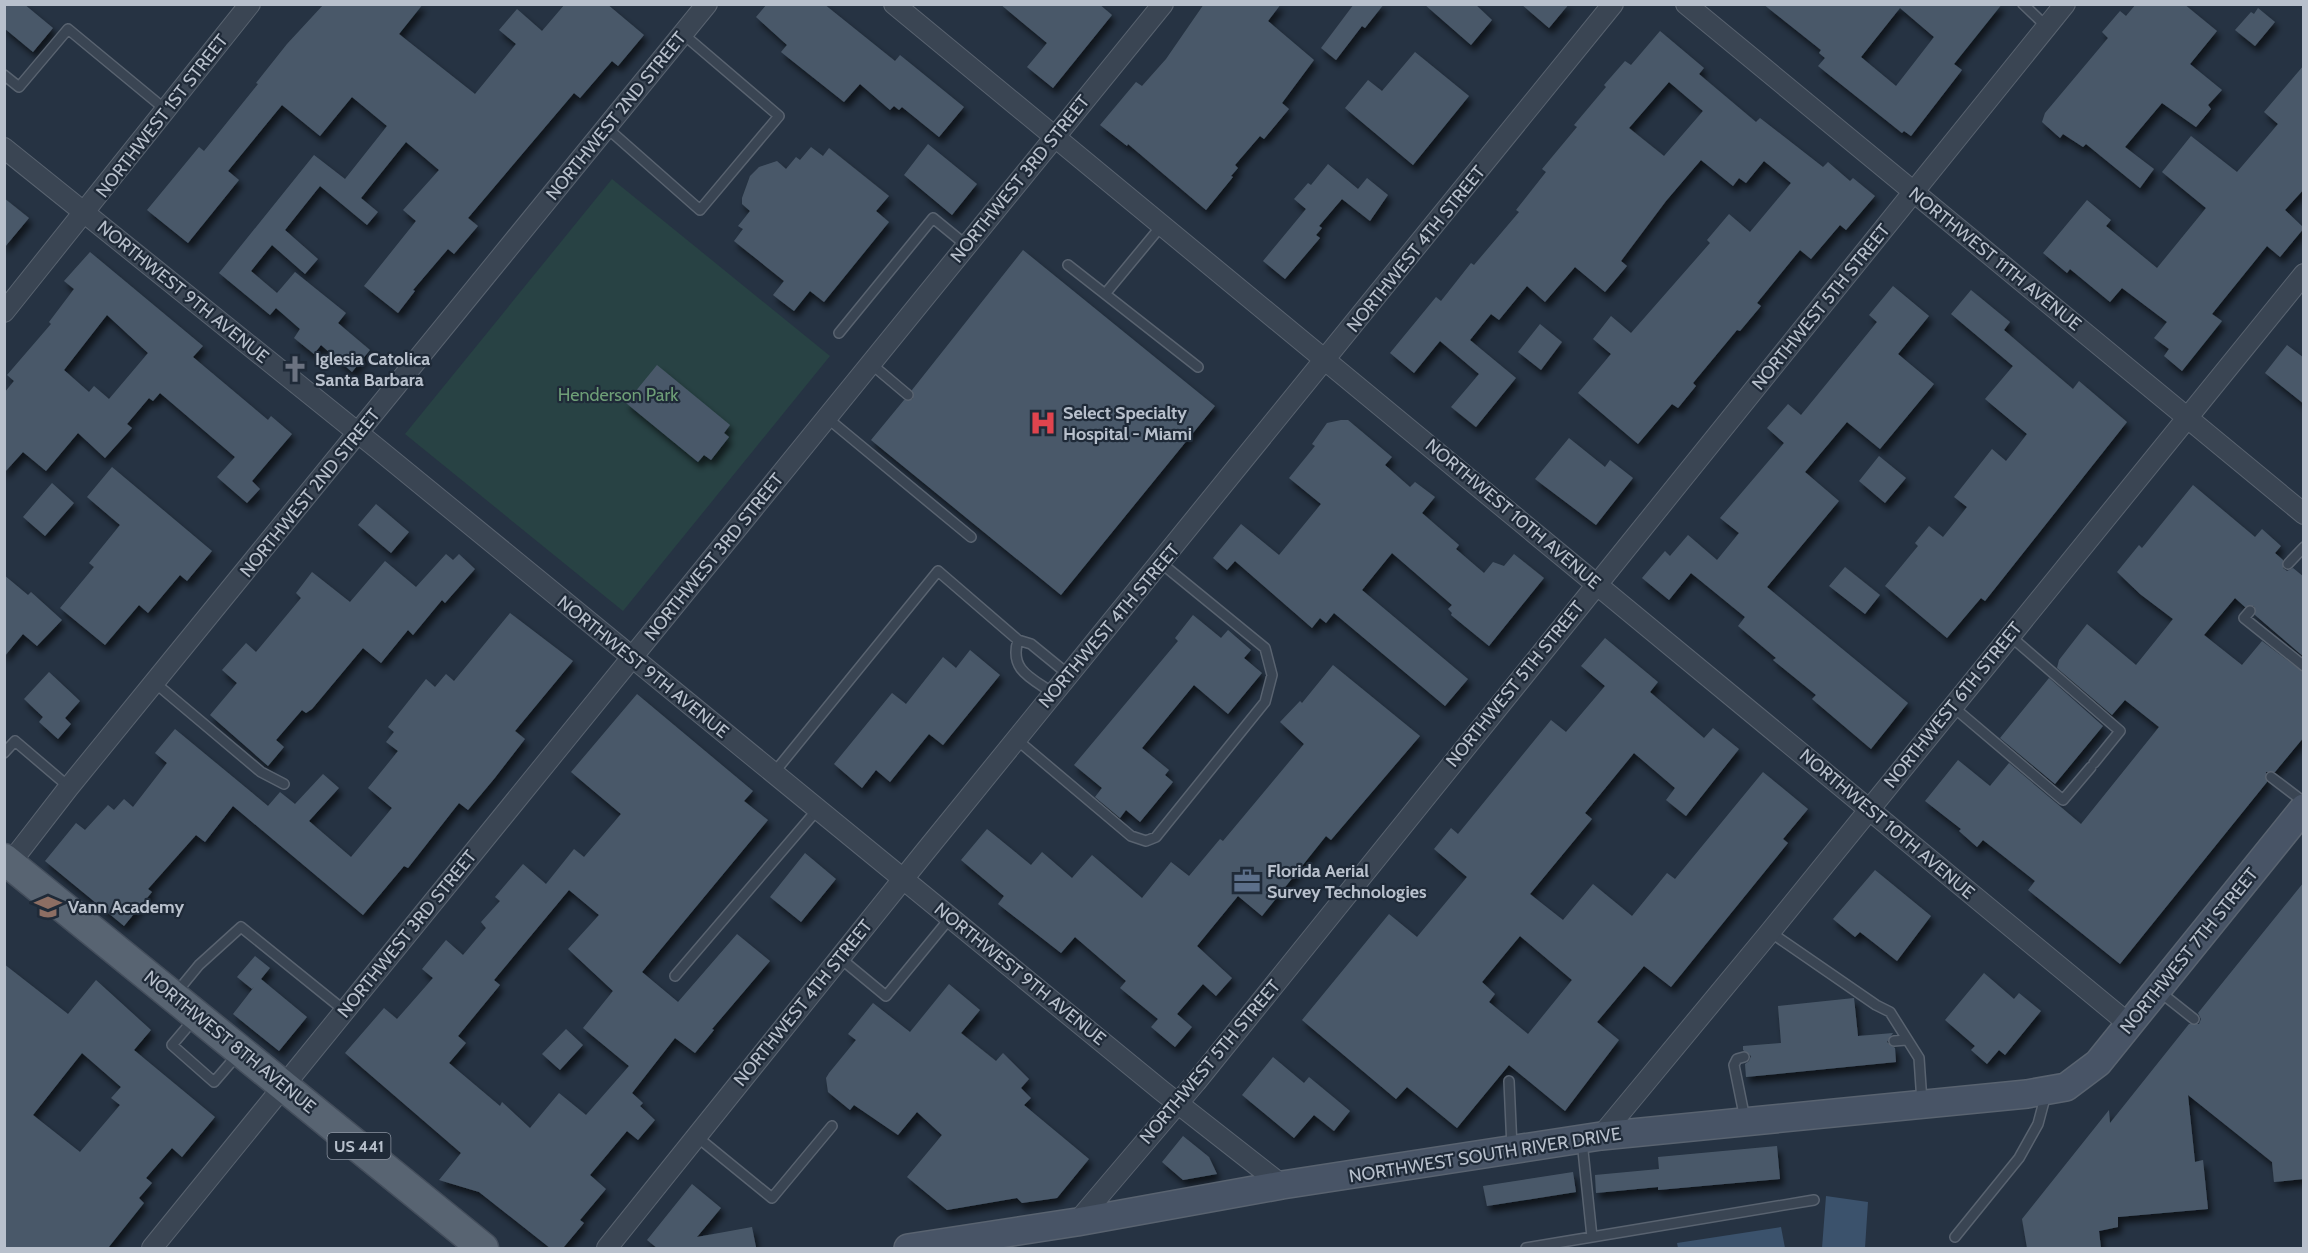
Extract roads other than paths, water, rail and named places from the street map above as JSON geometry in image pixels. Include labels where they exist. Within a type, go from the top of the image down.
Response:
[{"type":"main road","name":"NORTHWEST 7TH STREET","points":[[2056,1089],[2098,1063],[2304,808]]},
{"type":"main road","name":"NORTHWEST 8TH AVENUE","points":[[6,865],[173,995],[483,1248]]},
{"type":"main road","name":"NORTHWEST SOUTH RIVER DRIVE","points":[[908,1248],[1077,1222],[1282,1185],[1592,1137],[2056,1089]]},
{"type":"street","name":"NORTHWEST 1ST STREET","points":[[4,312],[250,4]]},
{"type":"street","name":"NORTHWEST 2ND STREET","points":[[6,865],[707,4]]},
{"type":"street","name":"NORTHWEST 10TH AVENUE","points":[[894,4],[2130,1025]]},
{"type":"street","name":"NORTHWEST 3RD STREET","points":[[152,1248],[1163,4]]},
{"type":"street","name":"NORTHWEST 4TH STREET","points":[[607,1248],[1053,693],[1326,360],[1613,4]]},
{"type":"street","name":"NORTHWEST 11TH AVENUE","points":[[1686,4],[2304,514]]},
{"type":"street","name":"NORTHWEST 5TH STREET","points":[[1077,1222],[1177,1103],[2065,4]]},
{"type":"street","name":"NORTHWEST 9TH AVENUE","points":[[4,148],[359,434],[1177,1103],[1282,1185]]},
{"type":"street","name":"NORTHWEST 6TH STREET","points":[[1592,1137],[1770,932],[2304,274]]},
{"type":"lane","points":[[2023,4],[2047,27]]},
{"type":"lane","points":[[4,75],[19,87],[68,29],[166,110]]},
{"type":"lane","points":[[607,128],[700,210],[779,116],[683,34]]},
{"type":"lane","points":[[839,333],[933,218],[966,245]]},
{"type":"lane","points":[[1105,294],[1162,225]]},
{"type":"lane","points":[[1068,265],[1198,367]]},
{"type":"lane","points":[[870,363],[908,395]]},
{"type":"lane","points":[[826,417],[971,537]]},
{"type":"lane","points":[[2288,564],[2304,547]]},
{"type":"lane","points":[[1016,739],[1131,836],[1146,841],[1156,837],[1265,702],[1272,675],[1265,648],[1161,563]]},
{"type":"lane","points":[[773,774],[938,571],[1018,640],[1031,644],[1069,675]]},
{"type":"lane","points":[[2250,611],[2244,618],[2304,666]]},
{"type":"lane","points":[[1952,706],[2063,800],[2092,765],[2120,730],[2009,635]]},
{"type":"lane","points":[[1018,640],[1014,653],[1017,664],[1023,672],[1053,693]]},
{"type":"lane","points":[[154,682],[261,772],[284,784]]},
{"type":"lane","points":[[4,753],[15,741],[69,787]]},
{"type":"lane","points":[[2271,777],[2304,802]]},
{"type":"lane","points":[[675,975],[817,810]]},
{"type":"lane","points":[[840,958],[886,996],[950,918]]},
{"type":"lane","points":[[173,995],[200,965],[241,927],[345,1011]]},
{"type":"lane","points":[[1770,932],[1876,1005],[1890,1012],[1919,1058],[1922,1102]]},
{"type":"lane","points":[[2158,991],[2193,1019]]},
{"type":"lane","points":[[197,1015],[172,1045],[214,1082],[241,1050]]},
{"type":"lane","points":[[1894,1041],[1906,1040]]},
{"type":"lane","points":[[1744,1057],[1737,1059],[1734,1065],[1745,1120]]},
{"type":"lane","points":[[1509,1081],[1512,1150]]},
{"type":"lane","points":[[1955,1237],[2019,1158],[2056,1089]]},
{"type":"lane","points":[[696,1136],[772,1198],[832,1126]]},
{"type":"lane","points":[[1592,1137],[1592,1237]]},
{"type":"lane","points":[[1526,1248],[1814,1200]]},
{"type":"water","points":[[1826,1196],[1868,1202],[1865,1248],[1822,1248]]},
{"type":"water","points":[[1781,1227],[1785,1248],[1678,1248],[1677,1243]]},
{"type":"place","name":"Iglesia Catolica Santa Barbara","points":[[295,369]]},
{"type":"place","name":"Select Specialty Hospital - Miami","points":[[1043,423]]},
{"type":"place","name":"Florida Aerial Survey Technologies","points":[[1247,881]]},
{"type":"place","name":"Vann Academy","points":[[48,907]]},
{"type":"park label","name":"Henderson Park","points":[[618,395]]}]
